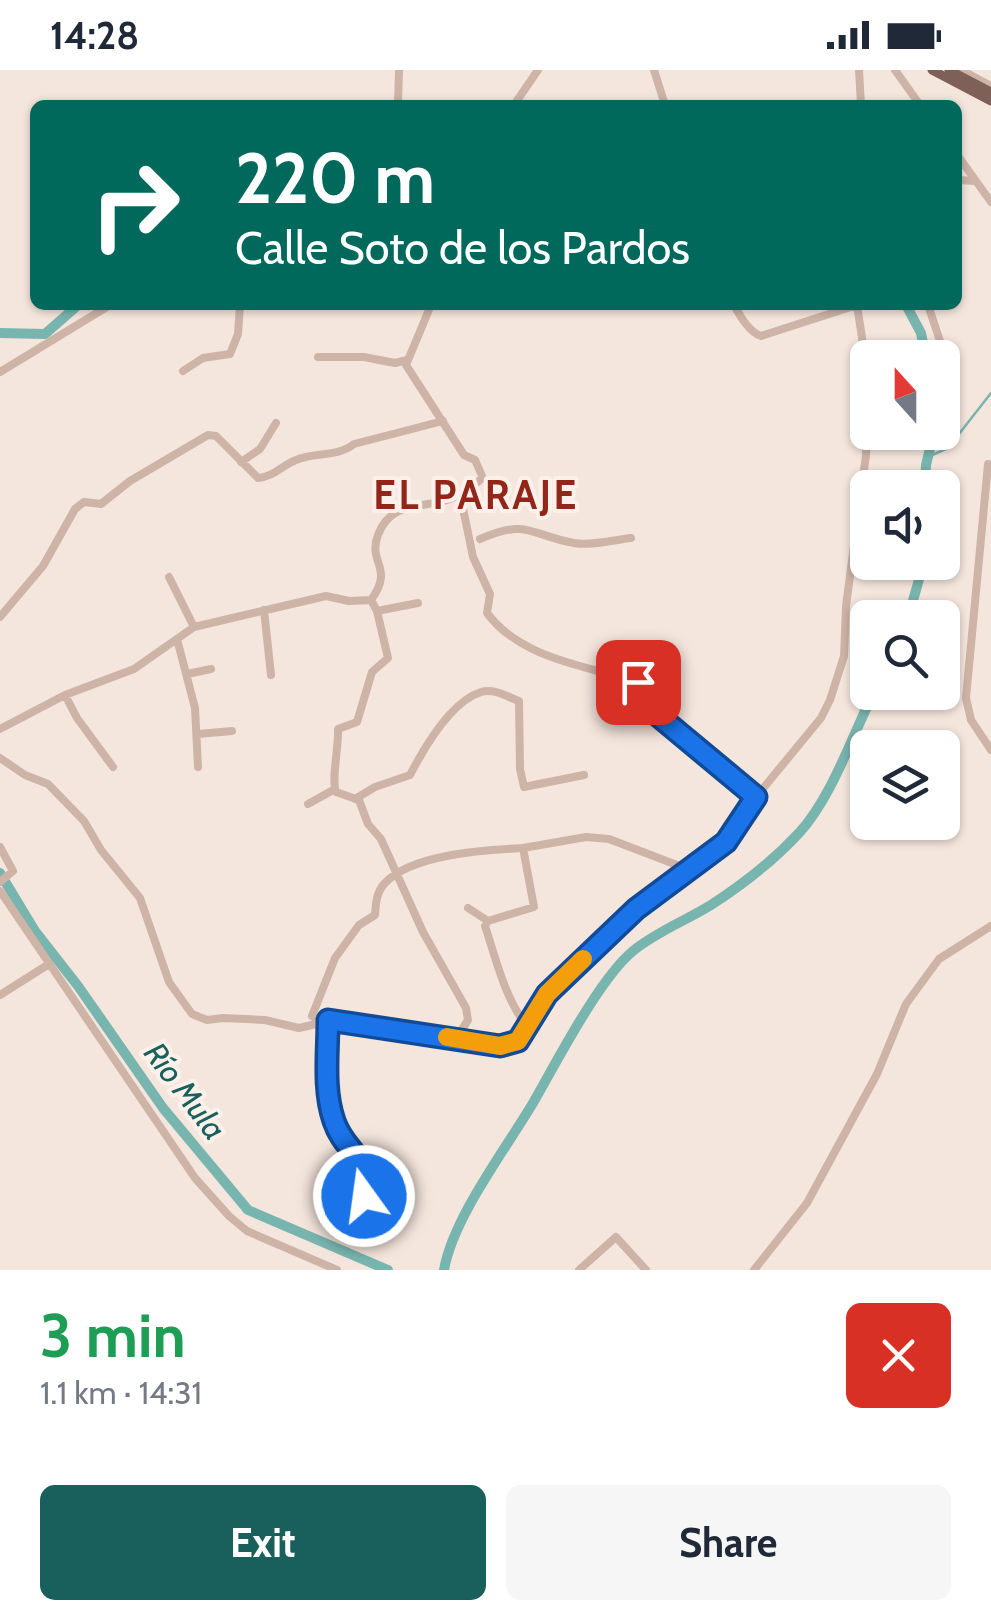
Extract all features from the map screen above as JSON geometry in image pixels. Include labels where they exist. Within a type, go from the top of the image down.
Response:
[{"type":"main road","points":[[932,70],[991,101]]},
{"type":"main road","points":[[950,70],[991,89]]},
{"type":"street","points":[[398,100],[399,70]]},
{"type":"street","points":[[517,100],[538,70]]},
{"type":"street","points":[[654,70],[663,100]]},
{"type":"street","points":[[859,70],[862,100]]},
{"type":"street","points":[[895,70],[916,100]]},
{"type":"street","points":[[961,70],[991,89]]},
{"type":"street","points":[[962,165],[990,197]]},
{"type":"street","points":[[962,180],[975,181]]},
{"type":"street","points":[[0,372],[102,310]]},
{"type":"street","points":[[183,371],[203,358],[230,354],[238,334],[240,310]]},
{"type":"street","points":[[0,728],[65,695],[134,669],[194,627],[326,596],[349,602],[371,600],[382,585],[383,576],[376,553],[377,536],[389,517],[402,507],[451,499],[483,478],[475,460],[464,455],[406,365],[429,310]]},
{"type":"street","points":[[738,310],[756,335],[761,336],[842,310]]},
{"type":"street","points":[[858,310],[862,340]]},
{"type":"street","points":[[930,310],[940,340]]},
{"type":"street","points":[[318,356],[364,357],[395,363],[407,360]]},
{"type":"street","points":[[0,617],[43,566],[76,509],[84,502],[101,504],[130,481],[208,434],[216,436],[258,478],[266,478],[298,459],[346,450],[354,444],[444,421]]},
{"type":"street","points":[[241,462],[260,449],[276,423]]},
{"type":"street","points":[[690,870],[610,838],[586,837],[432,858],[383,885],[377,897],[376,915],[359,925],[335,958],[312,1016],[324,1021],[510,1045],[518,1041],[547,994],[608,935],[636,909],[690,870],[726,842],[756,797],[816,727],[830,700],[844,656],[846,606],[866,450]]},
{"type":"street","points":[[988,464],[966,698],[971,720],[991,750]]},
{"type":"street","points":[[460,494],[473,557],[490,594],[487,614],[494,623],[542,656],[638,682],[655,713],[756,797]]},
{"type":"street","points":[[480,539],[504,529],[524,527],[575,543],[631,538]]},
{"type":"street","points":[[169,577],[194,627]]},
{"type":"street","points":[[371,600],[388,658],[372,672],[357,722],[338,729],[335,789],[356,799],[375,787],[410,775],[427,742],[445,720],[481,692],[494,691],[519,701],[524,787],[584,776]]},
{"type":"street","points":[[377,611],[418,603]]},
{"type":"street","points":[[264,610],[271,676]]},
{"type":"street","points":[[177,639],[198,734],[198,767]]},
{"type":"street","points":[[187,674],[211,669]]},
{"type":"street","points":[[65,695],[77,718],[114,767]]},
{"type":"street","points":[[198,734],[232,730]]},
{"type":"street","points":[[0,758],[25,775],[48,784],[84,821],[101,850],[140,898],[169,982],[192,1014],[206,1020],[265,1020],[299,1028],[324,1021]]},
{"type":"street","points":[[308,804],[335,789]]},
{"type":"street","points":[[356,799],[368,824],[381,839],[396,876],[466,1008],[468,1020],[456,1039]]},
{"type":"street","points":[[0,847],[13,871],[4,879]]},
{"type":"street","points":[[523,848],[534,907],[488,921],[485,926],[519,1016],[527,1026]]},
{"type":"street","points":[[0,891],[194,1178],[247,1231],[337,1270]]},
{"type":"street","points":[[468,908],[488,921]]},
{"type":"street","points":[[754,1270],[807,1202],[877,1074],[906,1004],[939,959],[991,926]]},
{"type":"street","points":[[0,995],[49,964]]},
{"type":"street","points":[[324,1021],[327,1085],[334,1120],[342,1139],[366,1169],[364,1196]]},
{"type":"street","points":[[579,1270],[616,1236],[646,1270]]},
{"type":"waterway","points":[[0,333],[45,334],[72,310]]},
{"type":"waterway","points":[[909,310],[922,340]]},
{"type":"waterway","points":[[930,456],[948,448],[991,393]]},
{"type":"waterway","points":[[926,470],[930,450]]},
{"type":"waterway","points":[[913,600],[919,580]]},
{"type":"waterway","points":[[444,1270],[469,1207],[606,981],[633,951],[734,889],[799,833],[831,784],[866,710]]},
{"type":"waterway","name":"Río Mula","points":[[0,873],[35,931],[163,1108],[248,1210],[388,1270]]},
{"type":"slow traffic","points":[[447,1037],[500,1046],[518,1041],[547,994],[583,959]]},
{"type":"district","name":"EL PARAJE","points":[[476,495]]},
{"type":"route","points":[[364,1196],[366,1169],[342,1139],[334,1120],[327,1085],[328,1020],[500,1046],[518,1041],[547,994],[636,909],[726,842],[756,797],[655,713],[638,682]]}]
